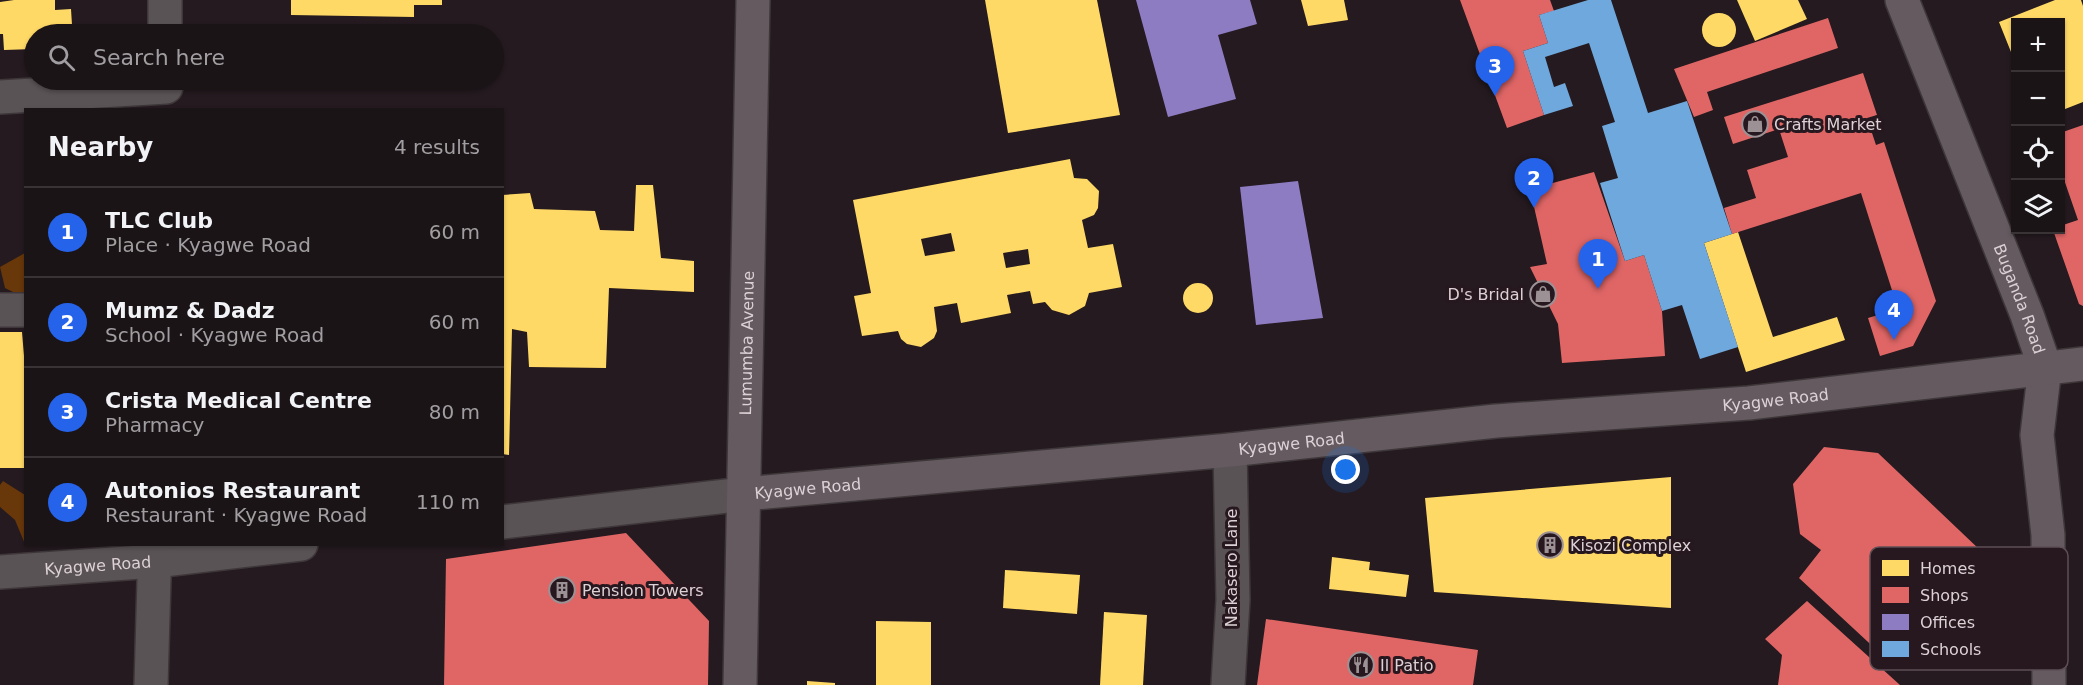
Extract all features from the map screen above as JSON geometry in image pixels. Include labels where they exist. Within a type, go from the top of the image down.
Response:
[{"type":"main road","name":"Lumumba Avenue","points":[[740,685],[753,0]]},
{"type":"main road","name":"Buganda Road","points":[[1902,0],[2027,315],[2045,367],[2037,435],[2048,547]]},
{"type":"main road","name":"Kyagwe Road","points":[[744,494],[1230,450],[1496,421],[1749,403],[2083,364]]},
{"type":"main road","name":"Buganda Road","points":[[2049,670],[2049,685]]},
{"type":"street","points":[[165,0],[165,24]]},
{"type":"street","points":[[0,97],[166,92]]},
{"type":"street","points":[[0,310],[24,310]]},
{"type":"street","name":"Nakasero Lane","points":[[1228,685],[1233,600],[1230,450]]},
{"type":"street","name":"Kyagwe Road","points":[[504,522],[744,494]]},
{"type":"street","name":"Kyagwe Road","points":[[0,572],[155,553],[269,546]]},
{"type":"street","points":[[151,685],[155,553]]},
{"type":"shaded area","points":[[24,254],[24,298],[5,288],[0,267]]},
{"type":"shaded area","points":[[3,481],[24,494],[24,542],[15,520],[0,507],[0,485]]},
{"type":"building: Homes","points":[[55,0],[55,10],[71,9],[72,24],[24,24],[24,49],[4,50],[3,34],[0,34],[0,2]]},
{"type":"building: Homes","points":[[291,0],[442,0],[442,5],[414,5],[414,17],[291,15]]},
{"type":"building: Homes","points":[[985,0],[1097,0],[1120,115],[1008,133]]},
{"type":"building: Homes","points":[[1301,0],[1344,0],[1348,20],[1308,26]]},
{"type":"building: Homes","points":[[1737,0],[1798,0],[1807,19],[1755,41]]},
{"type":"building: Homes","points":[[2055,0],[2081,0],[2083,6],[2083,102],[2065,109],[2065,18],[2011,18],[2011,52],[1999,22]]},
{"type":"building: Homes","points":[[1719,13],[1731,18],[1736,30],[1731,42],[1719,47],[1707,42],[1702,30],[1707,18]]},
{"type":"building: Homes","points":[[1070,159],[1074,178],[1087,179],[1099,191],[1098,208],[1094,215],[1082,220],[1088,248],[1113,244],[1122,287],[1089,293],[1085,306],[1069,315],[1052,310],[1045,302],[1033,304],[1030,291],[1007,295],[1011,313],[961,323],[957,303],[934,307],[937,331],[934,338],[921,347],[907,344],[901,339],[898,331],[862,336],[854,296],[871,293],[853,200]],"holes":[[[951,233],[955,251],[925,256],[921,239]],[[1028,249],[1030,264],[1006,268],[1003,253]]]},
{"type":"building: Homes","points":[[636,185],[653,185],[661,258],[694,261],[694,292],[609,288],[606,368],[529,367],[527,332],[512,329],[509,455],[504,454],[504,195],[530,193],[534,209],[595,211],[600,230],[634,231]]},
{"type":"building: Homes","points":[[1738,232],[1773,337],[1837,317],[1845,340],[1746,372],[1704,243]]},
{"type":"building: Homes","points":[[1198,283],[1209,287],[1213,298],[1209,309],[1198,313],[1187,309],[1183,298],[1187,287]]},
{"type":"building: Homes","points":[[0,332],[22,332],[24,468],[0,468]]},
{"type":"building: Homes","name":"Kisozi Complex","points":[[1671,477],[1671,608],[1434,592],[1425,498]]},
{"type":"building: Homes","points":[[1332,557],[1370,562],[1369,570],[1409,575],[1406,597],[1329,589]]},
{"type":"building: Homes","points":[[1005,570],[1080,575],[1077,614],[1003,608]]},
{"type":"building: Homes","points":[[1104,612],[1147,615],[1143,685],[1100,685]]},
{"type":"building: Homes","points":[[876,621],[931,622],[931,685],[876,685]]},
{"type":"building: Homes","points":[[807,681],[835,683],[835,685],[807,685]]},
{"type":"building: Shops","points":[[1460,0],[1550,0],[1554,11],[1539,15],[1548,43],[1523,51],[1544,115],[1507,128]]},
{"type":"building: Shops","points":[[1828,18],[1838,48],[1707,92],[1713,110],[1694,117],[1674,69]]},
{"type":"building: Shops","points":[[1863,73],[1877,115],[1867,118],[1876,145],[1884,142],[1936,301],[1913,346],[1880,356],[1868,318],[1898,309],[1861,193],[1732,234],[1724,208],[1756,198],[1747,170],[1788,157],[1779,129],[1733,144],[1724,117]]},
{"type":"building: Shops","points":[[2083,125],[2083,306],[2079,304],[2054,234],[2065,234],[2065,224],[2078,220],[2065,182],[2065,131]]},
{"type":"building: Shops","points":[[1594,172],[1625,261],[1644,255],[1662,311],[1665,356],[1562,363],[1558,324],[1530,267],[1547,264],[1530,189]]},
{"type":"building: Shops","points":[[1824,447],[1878,453],[1977,547],[1870,547],[1870,644],[1799,578],[1821,550],[1800,534],[1793,484]]},
{"type":"building: Shops","name":"Pension Towers","points":[[626,533],[709,621],[708,685],[444,685],[446,559]]},
{"type":"building: Shops","points":[[1807,601],[1870,658],[1870,670],[1883,670],[1900,685],[1778,685],[1782,655],[1765,639]]},
{"type":"building: Shops","points":[[1266,619],[1478,650],[1473,685],[1257,685]]},
{"type":"building: Offices","points":[[1136,0],[1250,0],[1257,24],[1218,35],[1236,99],[1168,117]]},
{"type":"building: Offices","points":[[1298,181],[1323,318],[1256,325],[1240,187]]},
{"type":"building: Schools","points":[[1588,0],[1611,0],[1648,113],[1687,101],[1732,234],[1704,243],[1738,347],[1700,359],[1682,305],[1662,311],[1644,255],[1625,261],[1600,183],[1618,178],[1602,126],[1615,122],[1589,43],[1545,57],[1554,87],[1565,83],[1573,106],[1544,115],[1523,51],[1548,43],[1539,15]]},
{"type":"place","name":"Crista Medical Centre","points":[[1495,96]]},
{"type":"place","name":"Crafts Market","points":[[1755,124]]},
{"type":"place","name":"Mumz & Dadz","points":[[1534,208]]},
{"type":"place","name":"TLC Club","points":[[1598,289]]},
{"type":"place","name":"D's Bridal","points":[[1543,294]]},
{"type":"place","name":"Autonios Restaurant","points":[[1894,340]]},
{"type":"place","name":"Kisozi Complex","points":[[1550,545]]},
{"type":"place","name":"Pension Towers","points":[[562,590]]},
{"type":"place","name":"Il Patio","points":[[1361,665]]}]
